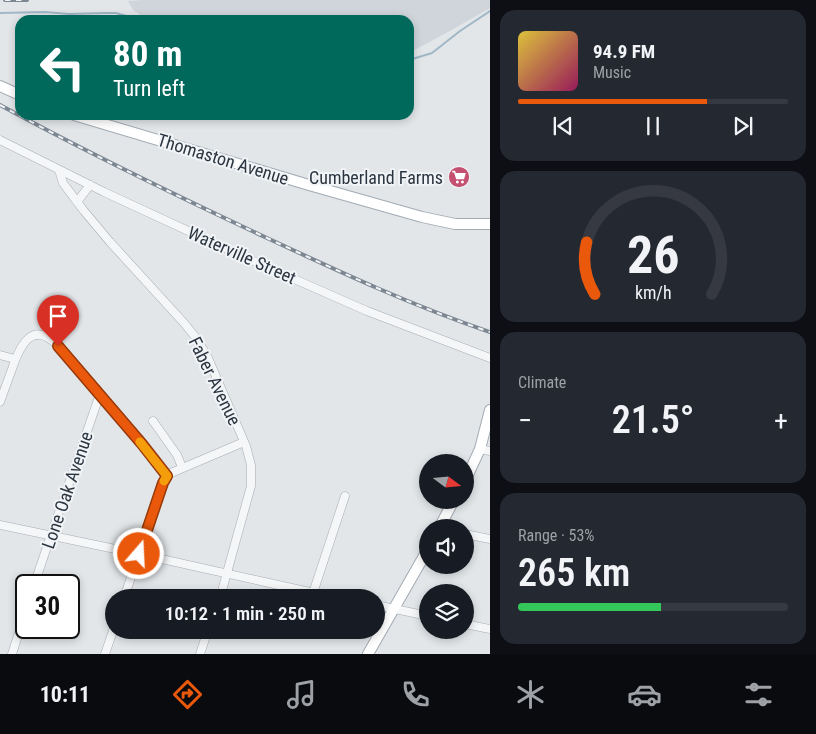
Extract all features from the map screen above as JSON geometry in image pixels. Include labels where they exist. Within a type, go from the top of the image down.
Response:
[{"type":"main road","points":[[0,86],[15,93]]},
{"type":"main road","name":"Thomaston Avenue","points":[[91,120],[422,217],[455,224],[490,224]]},
{"type":"main road","points":[[474,467],[485,450],[486,428],[490,410]]},
{"type":"main road","points":[[368,654],[419,564]]},
{"type":"street","name":"Waterville Street","points":[[0,140],[228,250],[341,300],[490,358]]},
{"type":"street","name":"Faber Avenue","points":[[59,170],[63,183],[77,202],[110,242],[197,339],[208,358],[244,442],[251,466],[251,482],[223,589]]},
{"type":"street","points":[[77,202],[90,185]]},
{"type":"street","points":[[0,402],[20,348],[30,337],[36,334],[44,336],[54,342],[100,394],[167,476]]},
{"type":"street","points":[[0,355],[15,359]]},
{"type":"street","name":"Lone Oak Avenue","points":[[38,574],[100,394]]},
{"type":"street","points":[[152,421],[177,456],[182,468]]},
{"type":"street","points":[[127,589],[167,476],[244,442]]},
{"type":"street","points":[[314,589],[345,496]]},
{"type":"street","points":[[0,525],[295,589]]},
{"type":"street","points":[[474,536],[490,539]]},
{"type":"street","points":[[385,607],[419,614]]},
{"type":"street","points":[[474,626],[490,629]]},
{"type":"street","points":[[12,654],[17,639]]},
{"type":"street","points":[[105,654],[110,639]]},
{"type":"street","points":[[200,654],[205,639]]},
{"type":"shaded area","points":[[490,0],[490,8],[414,50],[414,15],[140,15],[133,10],[128,1]]},
{"type":"waterway","points":[[414,58],[432,53],[490,11]]},
{"type":"waterway","points":[[0,13],[116,13],[123,15]]},
{"type":"railway","points":[[5,0],[27,0]]},
{"type":"railway","points":[[0,105],[15,113]]},
{"type":"railway","points":[[28,120],[133,174],[294,251],[405,300],[490,332]]},
{"type":"slow traffic","points":[[140,442],[167,476],[164,481]]},
{"type":"place","name":"Cumberland Farms","points":[[459,177]]},
{"type":"route","points":[[58,346],[167,476],[139,554]]}]
